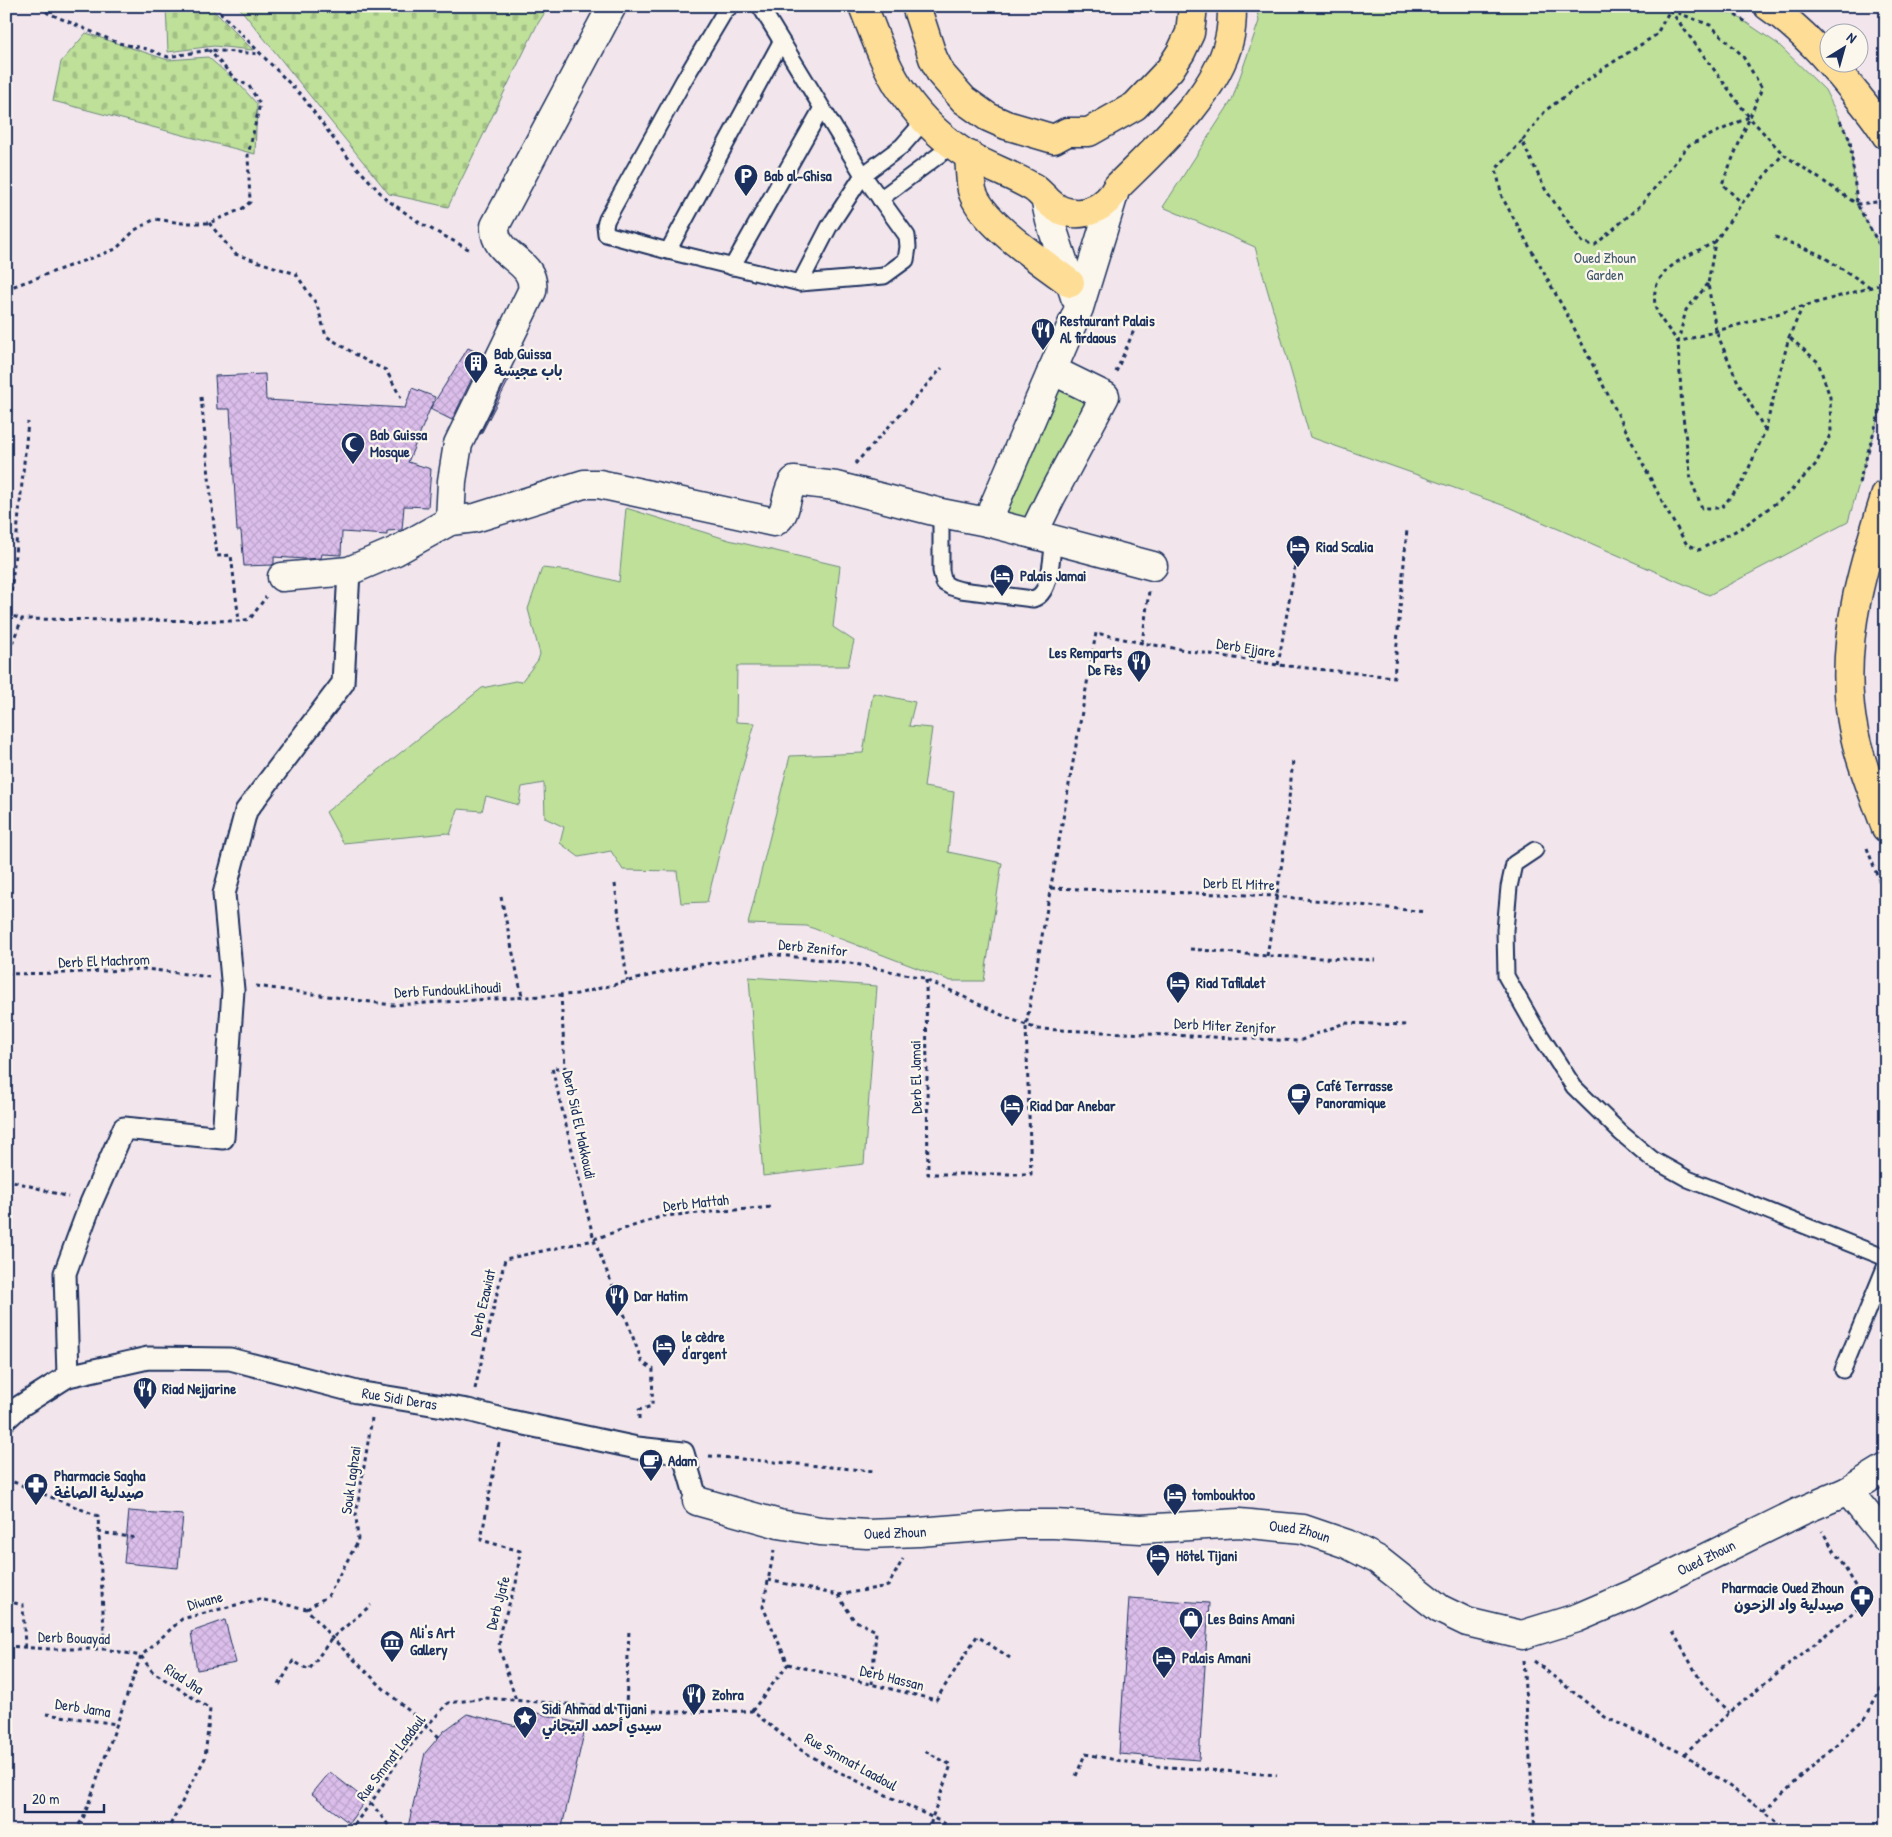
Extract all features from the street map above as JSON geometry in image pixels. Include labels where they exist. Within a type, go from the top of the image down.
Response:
[{"type":"main road","points":[[863,6],[894,79],[925,120],[961,150],[997,170],[1018,179],[1063,211],[1084,214],[1104,205],[1181,121],[1214,76],[1223,60],[1229,41],[1232,6]]},
{"type":"main road","points":[[916,6],[941,74],[964,100],[1006,125],[1054,138],[1067,132],[1089,132],[1135,106],[1170,69],[1181,52],[1190,33],[1193,6]]},
{"type":"main road","points":[[1768,6],[1813,44],[1861,100],[1886,135]]},
{"type":"main road","points":[[961,150],[972,192],[983,211],[1007,235],[1070,283]]},
{"type":"main road","points":[[1886,494],[1862,573],[1851,629],[1848,659],[1850,708],[1853,726],[1858,748],[1886,828]]},
{"type":"street","points":[[450,521],[452,481],[458,444],[532,291],[531,275],[524,266],[500,245],[495,234],[495,226],[612,6]]},
{"type":"street","points":[[987,522],[1079,308],[1115,191]]},
{"type":"street","points":[[1043,195],[1079,308]]},
{"type":"street","points":[[1044,537],[1051,497],[1105,396],[1052,370]]},
{"type":"street","points":[[282,577],[349,571],[396,551],[450,521],[475,518],[584,484],[599,484],[774,522],[782,516],[791,485],[794,481],[836,486],[942,513],[987,522],[1153,566]]},
{"type":"street","points":[[68,1376],[65,1273],[91,1203],[124,1128],[222,1138],[232,983],[224,894],[246,812],[343,683],[349,571]]},
{"type":"street","name":"Rue Sidi Deras","points":[[6,1419],[19,1407],[68,1376],[148,1358],[230,1359],[357,1392],[470,1411],[637,1448],[683,1453]]},
{"type":"street","points":[[683,1453],[697,1501]]},
{"type":"street","name":"Oued Zhoun","points":[[697,1501],[779,1524],[820,1531],[867,1534],[1019,1524],[1141,1529],[1239,1523],[1303,1529],[1347,1544],[1378,1560],[1440,1609],[1522,1644],[1633,1594],[1790,1516],[1848,1491],[1886,1468]]},
{"type":"street","points":[[1848,1491],[1886,1538]]},
{"type":"lane","points":[[731,6],[725,11],[684,80],[605,225],[606,234],[800,283],[884,276],[906,260],[907,236],[863,175],[760,6]]},
{"type":"lane","points":[[668,251],[782,42]]},
{"type":"lane","points":[[732,267],[822,108]]},
{"type":"lane","points":[[800,283],[829,228],[863,175],[902,146],[925,120]]},
{"type":"lane","points":[[880,199],[961,150]]},
{"type":"lane","points":[[942,513],[942,572],[944,583],[961,590],[1033,599],[1040,597],[1047,588],[1044,537]]},
{"type":"lane","points":[[1535,850],[1514,864],[1509,887],[1505,930],[1506,976],[1535,1027],[1574,1087],[1621,1133],[1652,1159],[1688,1179],[1886,1258]]},
{"type":"lane","points":[[1843,1370],[1886,1265]]},
{"type":"path","points":[[40,6],[48,13],[118,43],[147,49],[168,57],[209,50],[262,54]]},
{"type":"path","points":[[214,6],[302,96],[344,152],[386,199],[420,223],[478,254]]},
{"type":"path","points":[[1713,6],[1732,13],[1747,23]]},
{"type":"path","points":[[1670,8],[1749,117],[1783,154],[1857,204],[1886,201]]},
{"type":"path","points":[[1670,8],[1710,25],[1742,55],[1762,88],[1722,184],[1742,203]]},
{"type":"path","points":[[1670,8],[1656,35],[1604,68],[1546,110],[1522,142],[1496,169],[1502,197],[1570,320],[1668,513],[1686,543],[1699,550],[1743,527],[1788,494],[1816,464],[1831,433],[1830,397],[1818,362],[1789,337]]},
{"type":"path","points":[[6,289],[116,249],[135,230],[155,220],[209,223],[242,208],[250,202],[248,155],[260,104],[249,86],[235,79],[209,50]]},
{"type":"path","points":[[1838,115],[1850,140],[1857,204],[1886,256]]},
{"type":"path","points":[[1522,142],[1545,189],[1583,243],[1595,246],[1641,205],[1689,145],[1749,117]]},
{"type":"path","points":[[1765,431],[1736,378],[1716,331],[1708,284],[1715,242],[1742,203],[1783,154]]},
{"type":"path","points":[[209,223],[235,254],[296,274],[317,305],[326,336],[368,362],[386,370],[401,398]]},
{"type":"path","points":[[1775,238],[1819,254],[1870,287]]},
{"type":"path","points":[[1678,342],[1656,310],[1655,288],[1668,268],[1715,242]]},
{"type":"path","points":[[1678,342],[1886,283]]},
{"type":"path","points":[[1708,284],[1686,310],[1678,342],[1682,408],[1691,480],[1702,508],[1721,508],[1742,484],[1765,431],[1789,337],[1803,306]]},
{"type":"path","points":[[1105,396],[1134,330]]},
{"type":"path","points":[[836,486],[942,368]]},
{"type":"path","points":[[201,397],[217,556],[231,555],[239,621]]},
{"type":"path","points":[[28,422],[7,614],[22,619],[239,621],[250,619],[282,577]]},
{"type":"path","name":"Derb Ejjare","points":[[1051,888],[1096,634],[1278,664],[1394,677],[1407,529]]},
{"type":"path","points":[[1278,664],[1296,561]]},
{"type":"path","points":[[1142,643],[1153,566]]},
{"type":"path","points":[[6,658],[22,619]]},
{"type":"path","points":[[1266,956],[1282,856],[1292,760]]},
{"type":"path","points":[[615,884],[628,981]]},
{"type":"path","points":[[1026,1026],[1051,888]]},
{"type":"path","name":"Derb El Mitre","points":[[1051,888],[1276,896],[1426,912]]},
{"type":"path","points":[[500,897],[522,996]]},
{"type":"path","points":[[1190,949],[1266,956],[1375,960]]},
{"type":"path","name":"Derb Zenifor","points":[[577,994],[680,968],[770,954],[850,963],[924,978],[1026,1026],[1038,1029]]},
{"type":"path","name":"Derb El Machrom","points":[[6,974],[145,969],[220,978],[232,983]]},
{"type":"path","name":"Derb El Jamai","points":[[926,980],[928,1174],[1031,1174],[1026,1026]]},
{"type":"path","name":"Derb FundoukLihoudi","points":[[232,983],[392,1005],[577,994]]},
{"type":"path","name":"Derb Sid El Makkoudi","points":[[561,994],[565,1068],[552,1068],[594,1240]]},
{"type":"path","name":"Derb Miter Zenjfor","points":[[1038,1029],[1299,1041],[1344,1023],[1407,1025]]},
{"type":"path","points":[[6,1179],[91,1203]]},
{"type":"path","name":"Derb Mattah","points":[[594,1240],[663,1216],[773,1207]]},
{"type":"path","points":[[594,1240],[642,1362],[653,1369],[652,1406],[639,1410],[637,1448]]},
{"type":"path","name":"Derb Ezawiat","points":[[470,1411],[505,1259],[594,1240]]},
{"type":"path","name":"Souk Laghzai","points":[[307,1609],[328,1596],[358,1541],[356,1515],[376,1395]]},
{"type":"path","name":"Derb Jjafe","points":[[506,1420],[499,1442],[481,1540],[520,1551],[516,1584],[501,1628],[499,1647],[516,1700]]},
{"type":"path","points":[[683,1453],[874,1471]]},
{"type":"path","points":[[6,1479],[98,1516],[105,1649]]},
{"type":"path","points":[[752,1711],[788,1664],[763,1607],[779,1524]]},
{"type":"path","points":[[1684,1754],[1729,1713],[1866,1602],[1822,1531]]},
{"type":"path","points":[[98,1532],[137,1538]]},
{"type":"path","points":[[768,1580],[838,1595],[888,1586],[919,1532]]},
{"type":"path","points":[[838,1595],[854,1620],[876,1631],[872,1684]]},
{"type":"path","name":"Diwane","points":[[74,1831],[83,1820],[141,1656],[182,1619],[259,1599],[307,1609]]},
{"type":"path","points":[[6,1602],[23,1605],[25,1648]]},
{"type":"path","points":[[278,1685],[293,1660],[309,1670],[332,1638],[371,1605]]},
{"type":"path","points":[[307,1609],[332,1638],[384,1689],[439,1737]]},
{"type":"path","points":[[626,1708],[629,1629]]},
{"type":"path","points":[[1673,1632],[1702,1682],[1729,1713]]},
{"type":"path","name":"Derb Hassan","points":[[788,1664],[936,1700],[978,1636],[1010,1658]]},
{"type":"path","points":[[1522,1644],[1605,1717],[1684,1754],[1764,1811],[1787,1831]]},
{"type":"path","points":[[1522,1644],[1535,1831]]},
{"type":"path","name":"Derb Bouayad","points":[[6,1646],[50,1650],[105,1649],[141,1656]]},
{"type":"path","name":"Riad Jha","points":[[141,1656],[152,1671],[210,1709],[205,1758],[167,1831]]},
{"type":"path","points":[[1764,1811],[1866,1717],[1886,1679]]},
{"type":"path","name":"Rue Smmat Laadoul","points":[[349,1831],[400,1758],[448,1703],[486,1698],[670,1712],[752,1711],[801,1750],[833,1769],[960,1831]]},
{"type":"path","name":"Derb Jama","points":[[46,1714],[117,1724]]},
{"type":"path","points":[[925,1751],[951,1765],[929,1831]]},
{"type":"path","points":[[1076,1776],[1085,1754],[1142,1765],[1278,1775]]},
{"type":"path","points":[[1142,1765],[1144,1756]]},
{"type":"path","points":[[370,1803],[393,1831]]},
{"type":"green space","points":[[166,6],[209,6],[253,50],[214,46],[168,52]]},
{"type":"green space","points":[[238,6],[549,6],[537,25],[448,207],[389,194]]},
{"type":"green space","name":"Oued Zhoun Garden","points":[[1256,6],[1706,6],[1732,13],[1778,44],[1825,90],[1850,140],[1857,204],[1886,257],[1886,390],[1848,522],[1709,595],[1508,507],[1310,437],[1255,247],[1163,207],[1232,100],[1259,21]]},
{"type":"green space","points":[[86,33],[168,60],[208,57],[240,85],[257,104],[255,154],[53,101],[61,62]]},
{"type":"green space","points":[[1055,374],[1105,397],[1030,544],[985,533]]},
{"type":"green space","points":[[626,508],[729,540],[840,566],[833,627],[854,641],[848,666],[737,666],[736,722],[755,723],[707,902],[681,903],[677,871],[623,870],[611,851],[579,857],[560,843],[564,827],[545,818],[544,783],[522,787],[519,805],[486,796],[482,811],[458,809],[450,835],[447,833],[343,843],[326,812],[482,688],[515,681],[521,682],[538,660],[540,654],[528,609],[542,568],[581,572],[619,582]]},
{"type":"green space","points":[[873,693],[915,702],[909,726],[932,728],[924,787],[954,792],[948,852],[1002,863],[984,981],[951,981],[807,926],[748,924],[790,756],[863,753]]},
{"type":"green space","points":[[749,977],[877,986],[864,1164],[763,1176]]},
{"type":"building","points":[[468,348],[483,355],[452,420],[430,409]]},
{"type":"building","points":[[512,369],[514,370],[480,434]]},
{"type":"building","points":[[265,374],[266,400],[405,408],[412,388],[435,397],[408,462],[431,469],[428,507],[404,506],[402,530],[387,531],[387,535],[342,532],[341,555],[322,554],[321,558],[305,559],[274,557],[274,564],[272,565],[244,566],[241,531],[237,531],[230,409],[217,409],[215,376]]},
{"type":"building","points":[[129,1511],[183,1515],[178,1568],[124,1563]]},
{"type":"building","name":"Palais Amani","points":[[1129,1598],[1209,1603],[1199,1760],[1119,1754]]},
{"type":"building","points":[[225,1620],[236,1663],[197,1670],[191,1632]]},
{"type":"building","points":[[521,1709],[586,1725],[561,1831],[407,1831],[425,1753],[444,1731],[467,1714],[516,1726]]},
{"type":"building","points":[[330,1772],[366,1800],[349,1823],[312,1794]]},
{"type":"place","name":"Bab al-Ghisa","points":[[746,197]]},
{"type":"place","name":"Restaurant Palais Al firdaous","points":[[1043,351]]},
{"type":"place","name":"Bab Guissa باب عجيسة","points":[[476,384]]},
{"type":"place","name":"Bab Guissa Mosque","points":[[353,465]]},
{"type":"place","name":"Riad Scalia","points":[[1298,568]]},
{"type":"place","name":"Palais Jamai","points":[[1002,597]]},
{"type":"place","name":"Les Remparts De Fès","points":[[1139,683]]},
{"type":"place","name":"Riad Tafilalet","points":[[1178,1004]]},
{"type":"place","name":"Café Terrasse Panoramique","points":[[1299,1116]]},
{"type":"place","name":"Riad Dar Anebar","points":[[1012,1127]]},
{"type":"place","name":"Dar Hatim","points":[[617,1317]]},
{"type":"place","name":"le cèdre d'argent","points":[[664,1367]]},
{"type":"place","name":"Riad Nejjarine","points":[[145,1410]]},
{"type":"place","name":"Adam","points":[[651,1482]]},
{"type":"place","name":"Pharmacie Sagha صيدلية الصاغة","points":[[36,1506]]},
{"type":"place","name":"tombouktoo","points":[[1175,1516]]},
{"type":"place","name":"Hôtel Tijani","points":[[1158,1577]]},
{"type":"place","name":"Pharmacie Oued Zhoun صيدلية واد الزحون","points":[[1862,1618]]},
{"type":"place","name":"Les Bains Amani","points":[[1191,1640]]},
{"type":"place","name":"Ali's Art Gallery","points":[[392,1663]]},
{"type":"place","name":"Palais Amani","points":[[1164,1679]]},
{"type":"place","name":"Zohra","points":[[694,1716]]},
{"type":"place","name":"Sidi Ahmad al Tijani سيدي أحمد التيجاني","points":[[525,1739]]}]
